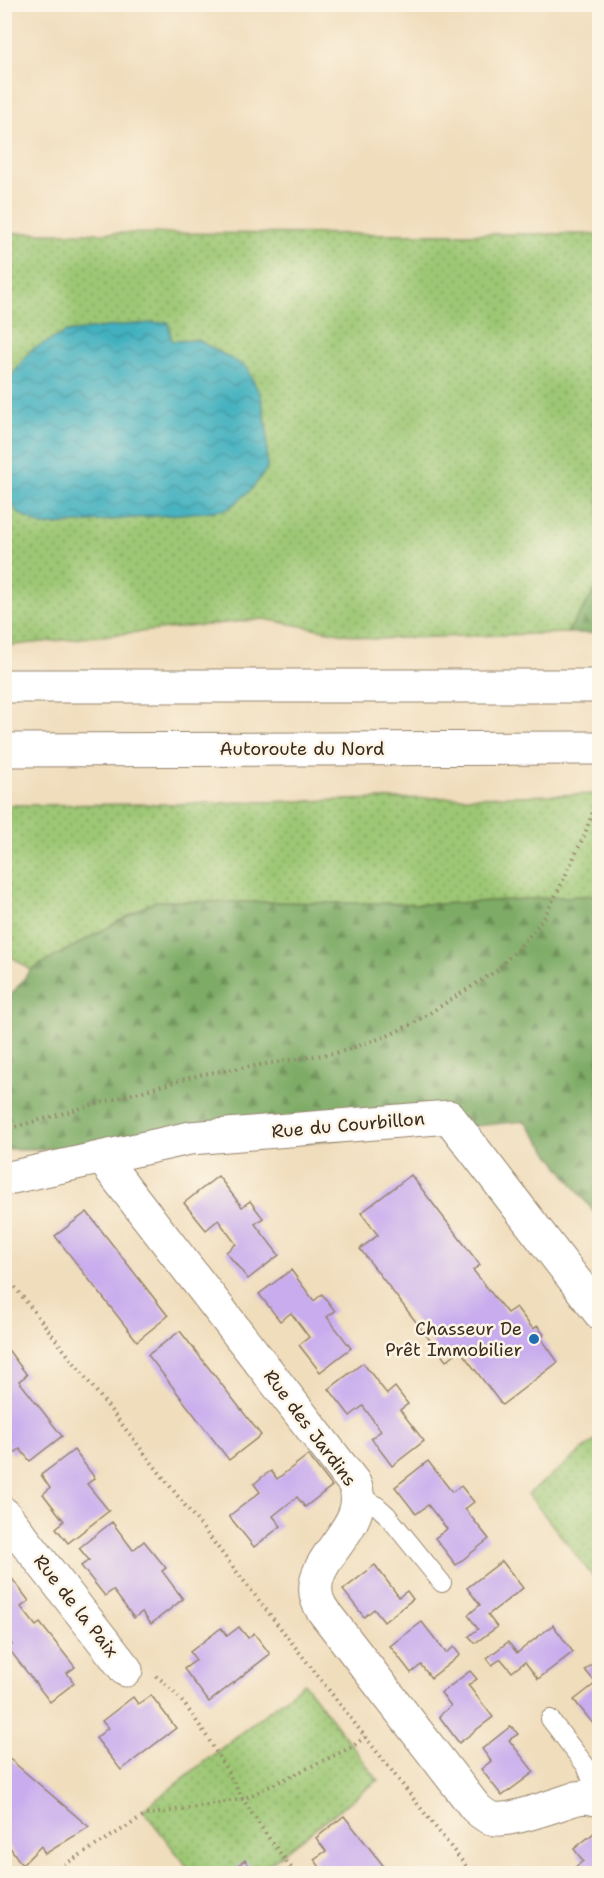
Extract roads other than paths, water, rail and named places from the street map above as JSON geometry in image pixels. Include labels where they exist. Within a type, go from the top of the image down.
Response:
[{"type":"main road","points":[[4,686],[600,686]]},
{"type":"main road","name":"Autoroute du Nord","points":[[4,750],[600,748]]},
{"type":"main road","name":"Rue du Courbillon","points":[[4,1179],[190,1138],[449,1117],[600,1313]]},
{"type":"main road","name":"Rue des Jardins","points":[[102,1158],[354,1483],[359,1496],[353,1518],[319,1574],[315,1588],[316,1600],[475,1807],[490,1818],[503,1819],[577,1798],[597,1799]]},
{"type":"main road","name":"Rue de la Paix","points":[[4,1514],[126,1670]]},
{"type":"lane","points":[[359,1496],[376,1504],[387,1515],[442,1583]]},
{"type":"lane","points":[[550,1719],[586,1766],[597,1799]]},
{"type":"water","points":[[168,322],[172,341],[198,340],[246,367],[261,396],[267,428],[267,469],[251,490],[228,509],[204,512],[42,526],[18,513],[5,495],[5,396],[9,379],[31,350],[66,332]]},
{"type":"place","name":"Chasseur De Prêt Immobilier","points":[[534,1339]]}]
